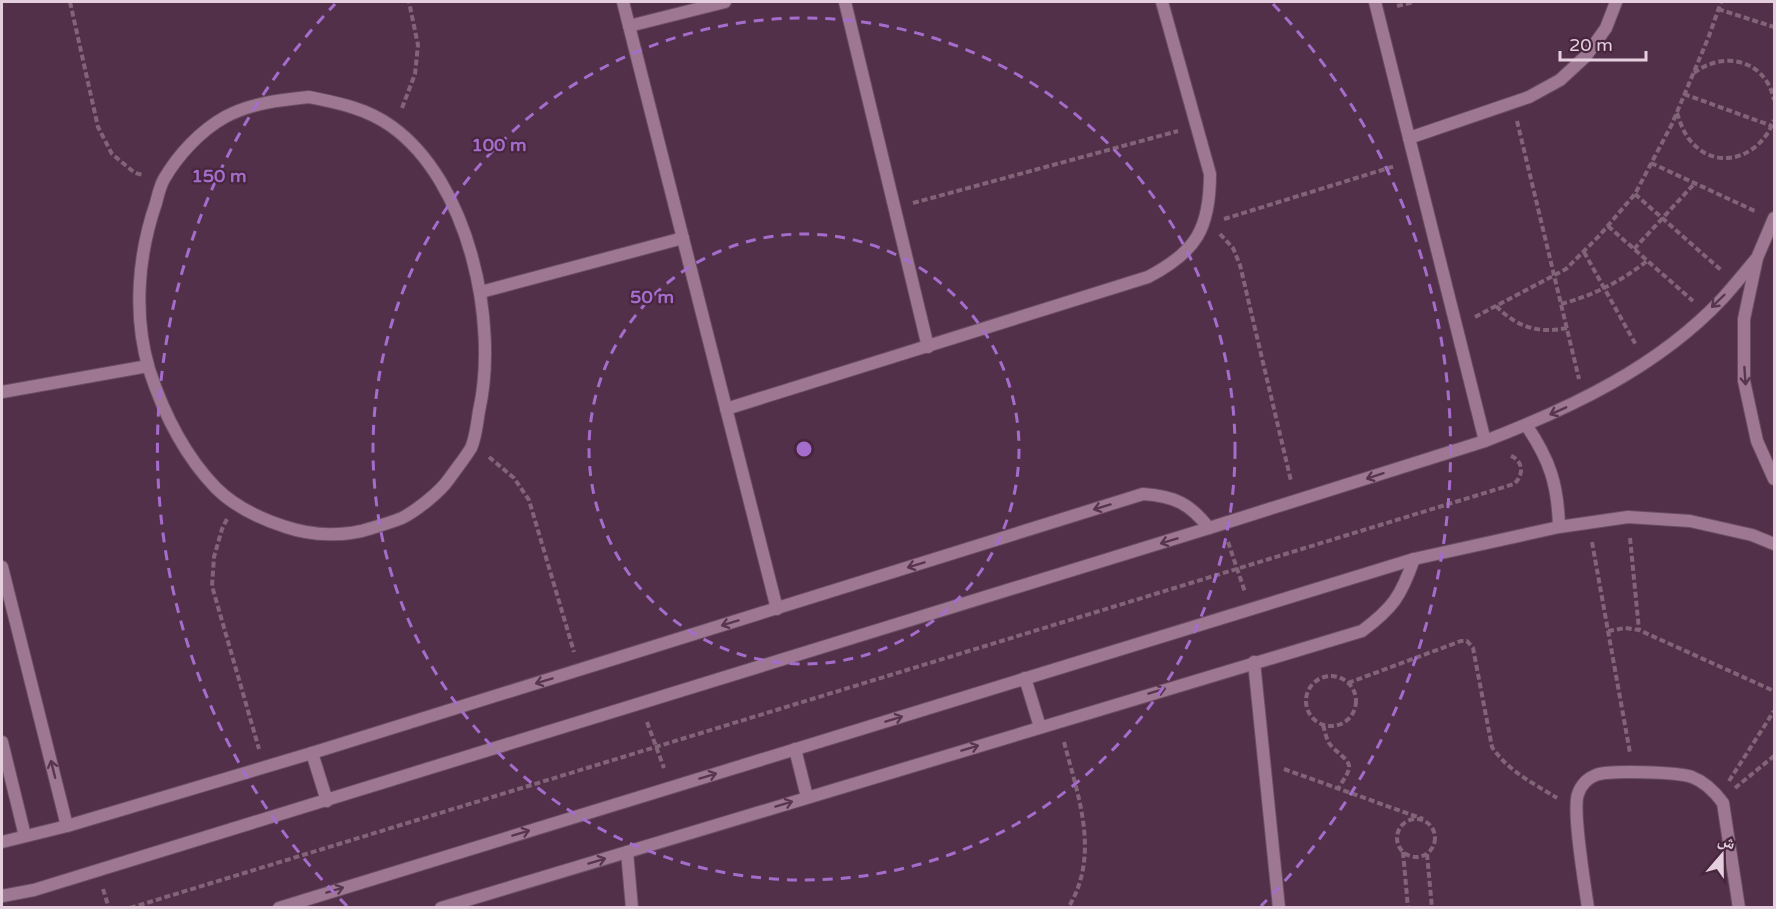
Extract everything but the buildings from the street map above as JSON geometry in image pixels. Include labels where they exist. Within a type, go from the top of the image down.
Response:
[{"type":"street","points":[[623,2],[777,609]]},
{"type":"street","points":[[629,26],[725,2]]},
{"type":"street","points":[[845,2],[928,347]]},
{"type":"street","points":[[726,409],[1148,277],[1171,265],[1190,248],[1204,225],[1210,200],[1210,174],[1162,2]]},
{"type":"street","points":[[1375,2],[1485,441]]},
{"type":"street","points":[[1409,138],[1529,97],[1560,80],[1586,56],[1606,28],[1616,2]]},
{"type":"street","points":[[309,97],[353,106],[391,126],[424,157],[450,199],[469,244],[481,292],[486,344],[483,396],[472,446],[443,487],[404,518],[356,533],[306,534],[259,519],[218,489],[188,453],[164,411],[148,366],[140,320],[140,272],[148,225],[164,180],[189,144],[224,117],[265,101],[309,97]]},
{"type":"street","points":[[1774,219],[1757,258],[1744,319],[1744,381],[1757,441],[1774,479]]},
{"type":"street","points":[[481,292],[683,238]]},
{"type":"street","points":[[2,896],[34,890],[327,801],[1485,441],[1526,426],[1584,399],[1645,362],[1679,338],[1721,300],[1757,258]]},
{"type":"street","points":[[2,392],[148,366]]},
{"type":"street","points":[[1526,426],[1541,448],[1552,473],[1558,500],[1559,527]]},
{"type":"street","points":[[2,842],[67,826],[312,753],[1143,494],[1163,495],[1181,502],[1197,513],[1209,528]]},
{"type":"street","points":[[279,908],[1414,559],[1559,527],[1628,518],[1690,521],[1752,535],[1774,544]]},
{"type":"street","points":[[441,908],[1362,631],[1386,613],[1404,588],[1414,559]]},
{"type":"street","points":[[2,567],[67,826]]},
{"type":"street","points":[[1254,662],[1279,908]]},
{"type":"street","points":[[1025,678],[1040,727]]},
{"type":"street","points":[[2,742],[25,836]]},
{"type":"street","points":[[795,749],[807,797]]},
{"type":"street","points":[[312,753],[327,801]]},
{"type":"street","points":[[1588,908],[1576,810],[1577,796],[1587,780],[1605,772],[1682,774],[1705,784],[1723,803],[1739,908]]},
{"type":"street","points":[[627,852],[632,908]]},
{"type":"path","points":[[70,2],[98,127],[112,154],[135,173],[164,180]]},
{"type":"path","points":[[391,126],[406,101],[415,74],[418,45],[409,2]]},
{"type":"path","points":[[1456,326],[1566,269],[1635,194],[1677,112],[1721,2]]},
{"type":"path","points":[[1718,9],[1774,27]]},
{"type":"path","points":[[1692,75],[1703,66],[1716,61],[1730,60],[1744,63],[1766,80],[1774,100]]},
{"type":"path","points":[[1684,93],[1772,126]]},
{"type":"path","points":[[1512,103],[1584,399]]},
{"type":"path","points":[[1677,112],[1684,132],[1697,148],[1710,155],[1724,158],[1738,157],[1761,144],[1774,120]]},
{"type":"path","points":[[895,208],[1197,126]]},
{"type":"path","points":[[1204,225],[1414,159]]},
{"type":"path","points":[[1651,163],[1774,219]]},
{"type":"path","points":[[1634,249],[1695,183]]},
{"type":"path","points":[[1635,194],[1736,283]]},
{"type":"path","points":[[1204,225],[1227,241],[1233,248],[1240,265],[1296,501]]},
{"type":"path","points":[[1608,226],[1706,313]]},
{"type":"path","points":[[1584,252],[1645,362]]},
{"type":"path","points":[[1561,304],[1604,290],[1627,277],[1647,261]]},
{"type":"path","points":[[1496,306],[1507,317],[1528,328],[1551,331],[1567,328]]},
{"type":"path","points":[[472,446],[495,460],[514,478],[529,500],[580,669]]},
{"type":"path","points":[[130,908],[1236,567],[1514,484],[1521,474],[1519,460],[1505,454]]},
{"type":"path","points":[[236,502],[219,538],[214,557],[212,586],[264,767]]},
{"type":"path","points":[[1628,518],[1639,630]]},
{"type":"path","points":[[1589,523],[1634,773]]},
{"type":"path","points":[[1222,524],[1251,609]]},
{"type":"path","points":[[1227,540],[1238,537]]},
{"type":"path","points":[[1608,631],[1625,628],[1639,630],[1774,691]]},
{"type":"path","points":[[1348,683],[1461,641],[1467,641],[1473,648],[1492,747],[1500,760],[1519,775],[1576,810]]},
{"type":"path","points":[[1330,676],[1348,683],[1357,700],[1350,719],[1332,727],[1314,720],[1308,712],[1306,703],[1307,693],[1312,684],[1330,676]]},
{"type":"path","points":[[641,704],[671,787]]},
{"type":"path","points":[[1719,799],[1774,711]]},
{"type":"path","points":[[1059,721],[1086,833],[1084,866],[1068,908]]},
{"type":"path","points":[[1323,725],[1328,741],[1338,754],[1347,759],[1349,764],[1349,770],[1338,789]]},
{"type":"path","points":[[1719,799],[1774,756]]},
{"type":"path","points":[[1264,762],[1423,819],[1435,831],[1436,840],[1433,848],[1427,854],[1410,856],[1398,844],[1397,836],[1400,827],[1414,818],[1423,819]]},
{"type":"path","points":[[1403,851],[1408,908]]},
{"type":"path","points":[[1427,854],[1432,908]]}]
